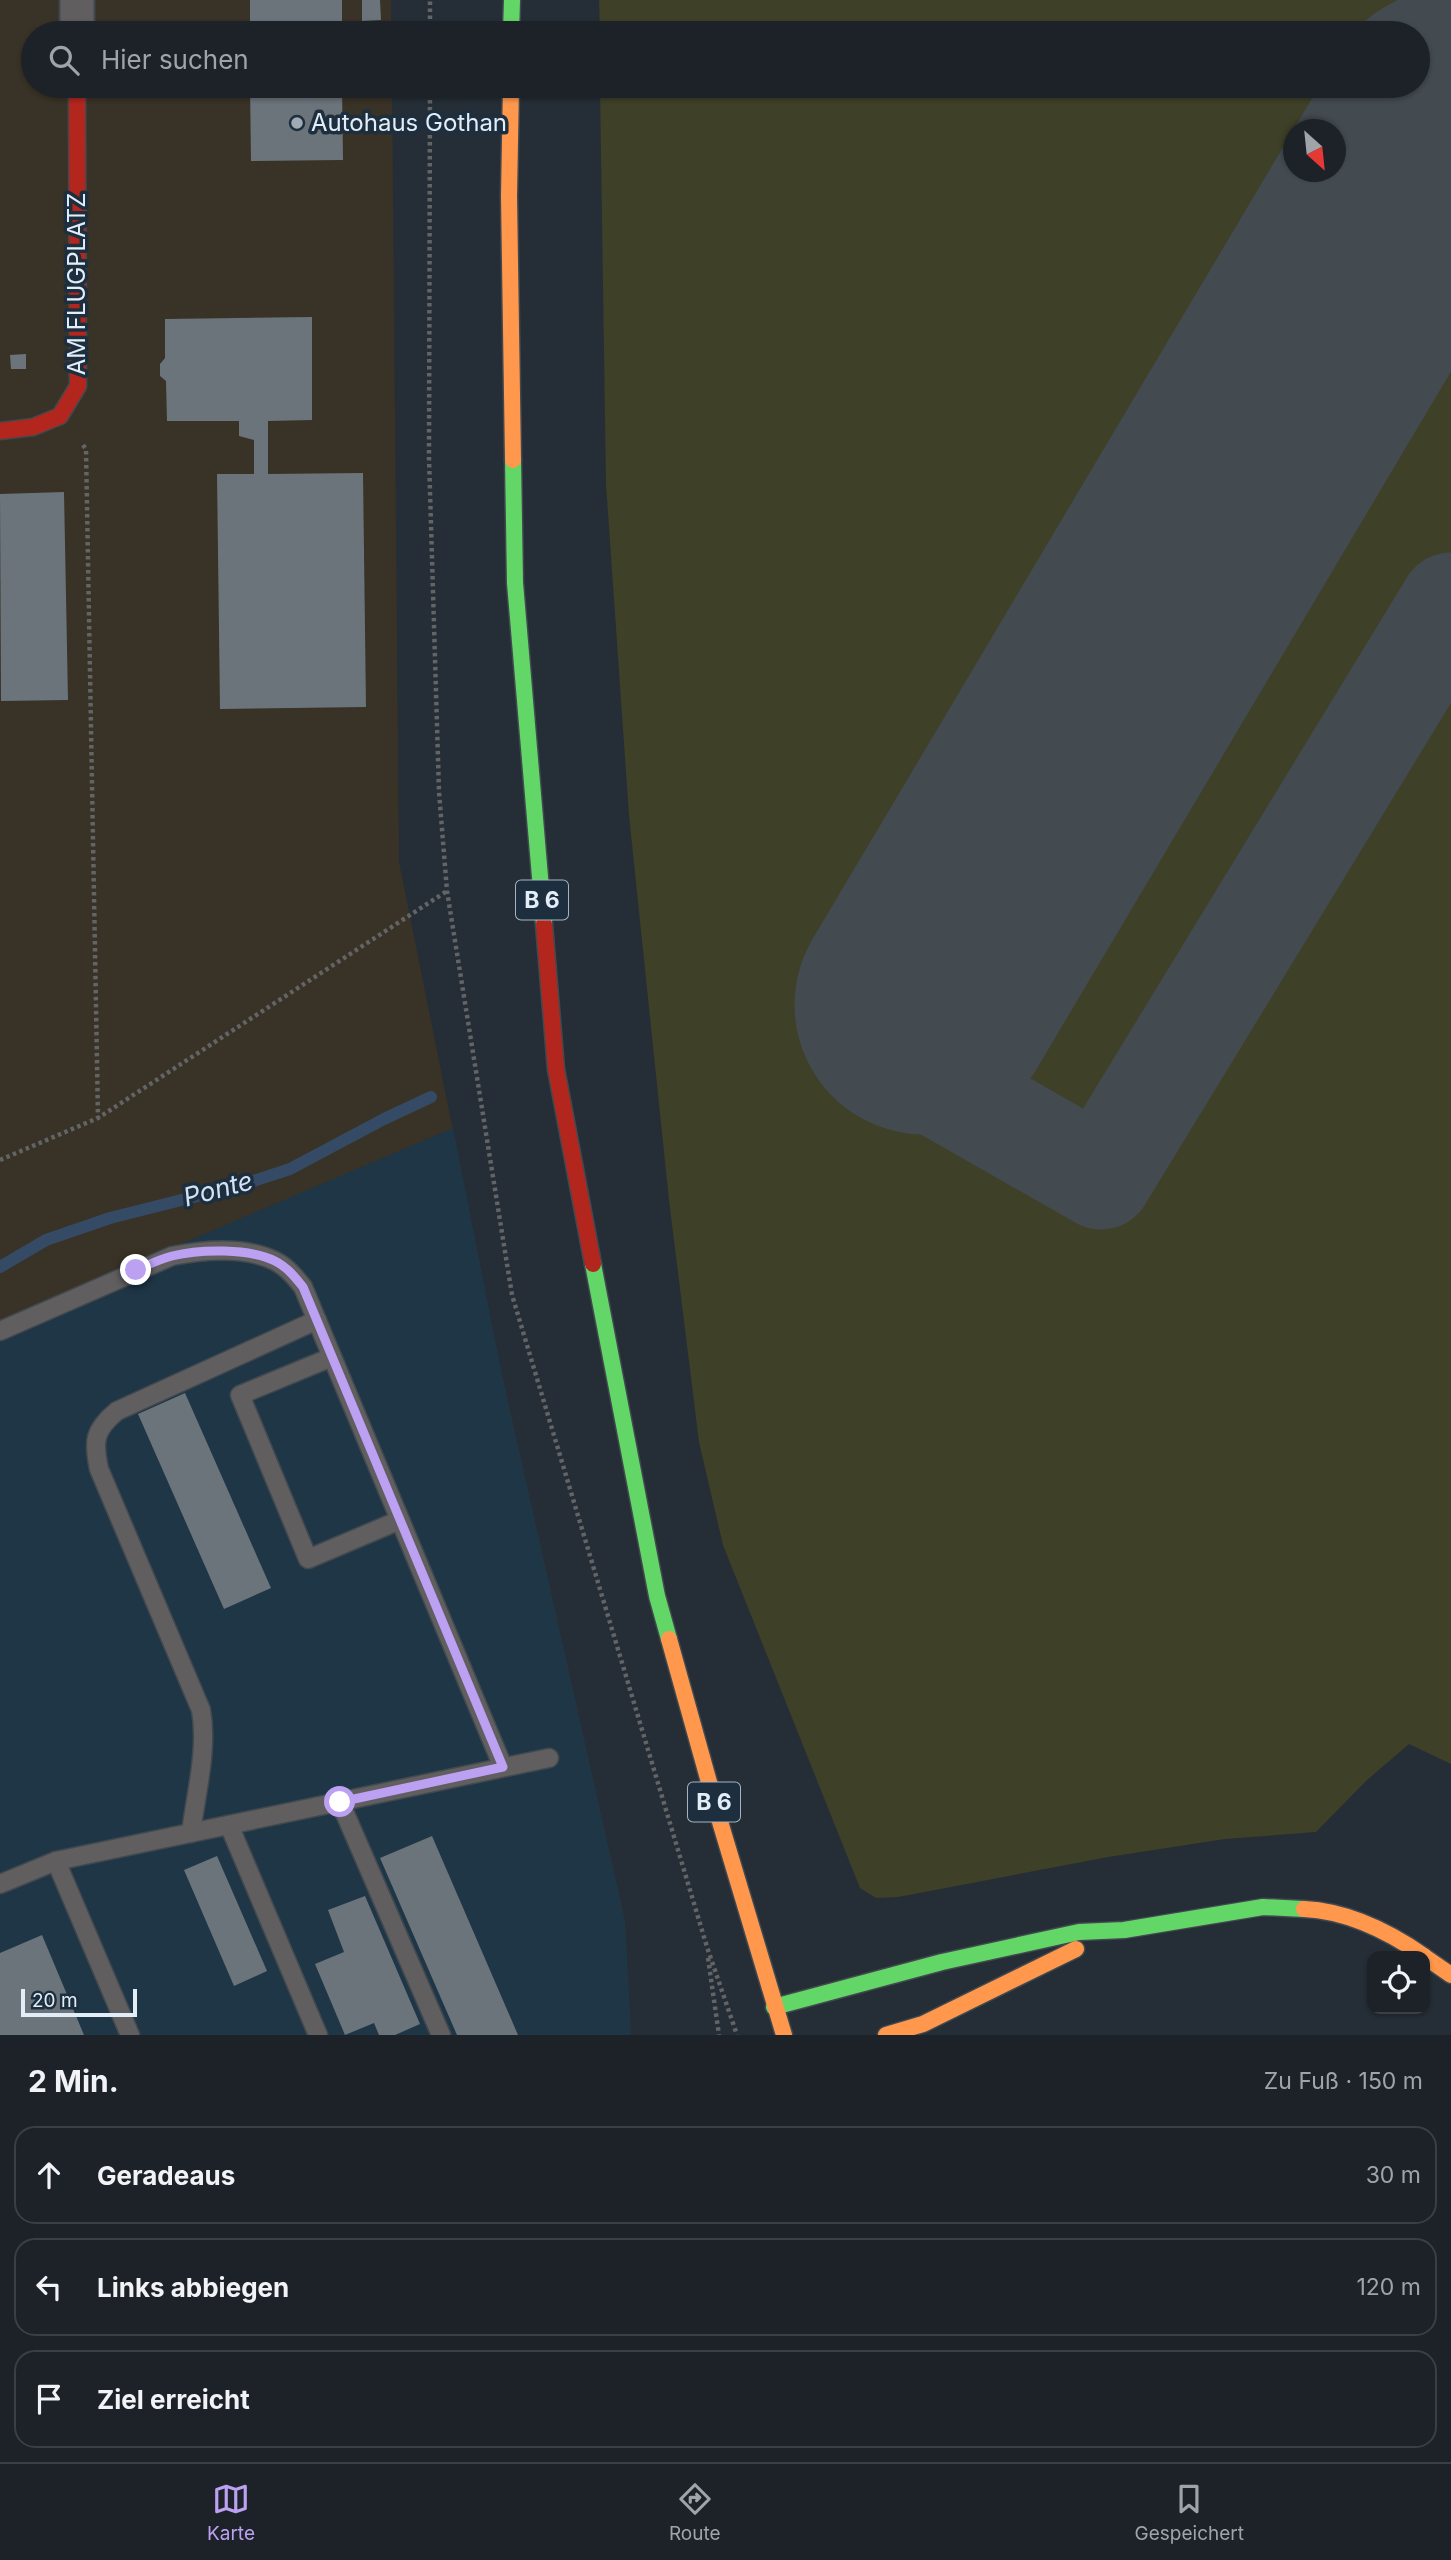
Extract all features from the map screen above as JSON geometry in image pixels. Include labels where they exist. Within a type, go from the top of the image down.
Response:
[{"type":"main road","points":[[512,0],[512,21]]},
{"type":"main road","name":"AM FLUGPLATZ","points":[[60,416],[78,386],[77,98]]},
{"type":"main road","name":"B 6","points":[[511,98],[509,195],[515,583],[556,1069],[657,1596],[784,2035]]},
{"type":"main road","points":[[0,431],[33,427],[60,416]]},
{"type":"main road","points":[[774,2007],[943,1962],[1079,1932],[1124,1930],[1263,1907],[1328,1910],[1392,1934],[1416,1951]]},
{"type":"main road","points":[[886,2035],[917,2029],[1015,1977],[1124,1930]]},
{"type":"main road","points":[[1430,1961],[1451,1975]]},
{"type":"main road","points":[[774,2007],[802,2033]]},
{"type":"street","points":[[77,0],[77,21]]},
{"type":"lane","points":[[0,1331],[172,1256],[196,1252],[250,1254],[274,1261],[291,1272],[303,1287],[503,1767]]},
{"type":"lane","points":[[191,1833],[204,1726],[201,1710],[99,1469],[95,1451],[96,1435],[103,1422],[117,1411],[317,1320]]},
{"type":"lane","points":[[332,1357],[240,1395],[308,1559],[400,1520]]},
{"type":"lane","points":[[0,1885],[56,1861],[549,1758]]},
{"type":"lane","points":[[340,1802],[441,2035]]},
{"type":"lane","points":[[229,1825],[318,2035]]},
{"type":"lane","points":[[56,1861],[130,2035]]},
{"type":"path","points":[[430,0],[430,21]]},
{"type":"path","points":[[60,416],[86,449],[98,1118]]},
{"type":"path","points":[[0,1160],[98,1118],[447,891]]},
{"type":"path","points":[[707,1947],[719,2035]]},
{"type":"shaded area","points":[[0,0],[391,0],[391,21],[21,21],[21,98],[392,98],[399,862],[502,1375],[625,1921],[631,2035],[0,2035]]},
{"type":"shaded area","points":[[453,1128],[502,1375],[625,1921],[631,2035],[0,2035],[0,1321]]},
{"type":"green space","points":[[599,0],[1451,0],[1451,1764],[1409,1744],[1366,1781],[1316,1832],[1225,1839],[1108,1857],[898,1897],[876,1898],[860,1888],[723,1545],[699,1442],[669,1200],[629,815],[606,484],[600,98],[1430,98],[1430,21],[600,21]]},
{"type":"building","points":[[250,0],[342,0],[342,21],[250,21]]},
{"type":"building","points":[[362,0],[380,0],[381,20],[362,21]]},
{"type":"building","name":"Autohaus Gothan","points":[[250,98],[342,98],[343,160],[251,161]]},
{"type":"building","points":[[312,317],[312,420],[268,421],[268,474],[363,473],[366,707],[220,709],[217,474],[254,474],[254,440],[239,436],[239,421],[167,421],[166,381],[160,376],[160,364],[165,358],[165,319]]},
{"type":"building","points":[[26,354],[26,369],[11,369],[10,355]]},
{"type":"building","points":[[64,492],[68,700],[1,701],[0,494]]},
{"type":"building","points":[[185,1393],[271,1588],[224,1609],[138,1414]]},
{"type":"building","points":[[432,1836],[518,2035],[457,2035],[380,1858]]},
{"type":"building","points":[[217,1856],[267,1971],[234,1986],[184,1870]]},
{"type":"building","points":[[365,1896],[420,2024],[395,2035],[379,2035],[374,2023],[345,2035],[315,1964],[344,1952],[328,1910]]},
{"type":"building","points":[[42,1935],[84,2035],[0,2035],[0,1953]]},
{"type":"waterway","name":"Ponte","points":[[0,1267],[46,1240],[110,1218],[241,1185],[290,1169],[431,1097]]},
{"type":"taxiway","points":[[924,1005],[938,1085],[1101,1178],[1451,604]]},
{"type":"runway","points":[[924,1005],[1451,118]]},
{"type":"traffic: fast","points":[[511,21],[512,0]]},
{"type":"traffic: fast","points":[[513,460],[515,583],[544,924]]},
{"type":"traffic: fast","points":[[593,1264],[657,1596],[669,1639]]},
{"type":"traffic: fast","points":[[774,2007],[942,1962],[1079,1932],[1124,1930],[1263,1907],[1304,1909]]},
{"type":"traffic: slow","points":[[511,98],[509,196],[513,460]]},
{"type":"traffic: slow","points":[[669,1639],[784,2035]]},
{"type":"traffic: slow","points":[[1304,1909],[1352,1918],[1396,1938],[1416,1951]]},
{"type":"traffic: slow","points":[[886,2035],[923,2024],[1076,1949]]},
{"type":"traffic: slow","points":[[1430,1960],[1451,1975]]},
{"type":"traffic: jam","points":[[0,431],[33,427],[60,416],[78,386],[77,98]]},
{"type":"traffic: jam","points":[[544,924],[556,1069],[593,1264]]},
{"type":"place","name":"Autohaus Gothan","points":[[297,123]]},
{"type":"route","points":[[136,1270],[172,1256],[196,1252],[250,1254],[274,1261],[291,1272],[303,1287],[503,1767],[340,1802]]}]
